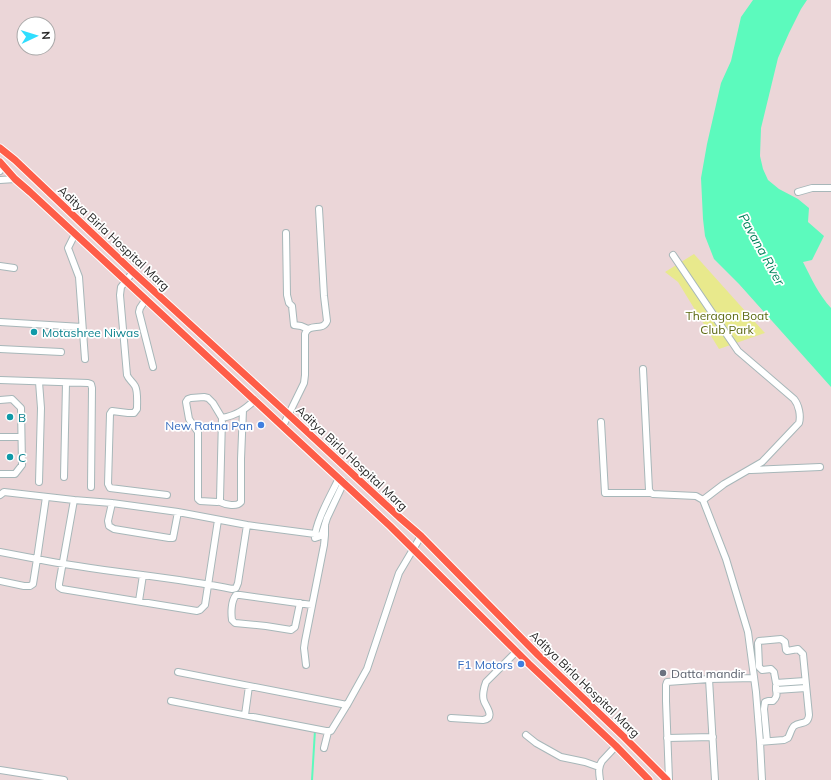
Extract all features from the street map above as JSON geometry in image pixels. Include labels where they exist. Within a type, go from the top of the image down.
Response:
[{"type":"main road","name":"Aditya Birla Hospital Marg","points":[[0,148],[15,160],[133,272],[421,536],[538,655],[668,780]]},
{"type":"main road","name":"Aditya Birla Hospital Marg","points":[[1,166],[414,549],[529,664],[616,746],[649,780]]},
{"type":"main road","points":[[464,599],[473,589]]},
{"type":"main road","points":[[529,664],[538,655]]},
{"type":"street","points":[[0,180],[15,179]]},
{"type":"street","points":[[798,192],[812,188],[831,188]]},
{"type":"street","points":[[286,233],[287,295],[289,303],[292,306],[294,326],[301,326],[308,329],[326,325],[327,321],[324,296],[319,209]]},
{"type":"street","points":[[75,234],[68,248],[79,277],[85,359]]},
{"type":"street","points":[[673,255],[738,351],[794,398],[797,402],[800,415],[799,423],[762,462],[724,484],[703,500]]},
{"type":"street","points":[[0,266],[14,268]]},
{"type":"street","points":[[133,272],[121,287],[120,295],[127,375],[129,380],[137,389],[137,409],[134,413],[112,411],[110,414],[108,484],[110,488],[168,495]]},
{"type":"street","points":[[146,299],[139,312],[153,367]]},
{"type":"street","points":[[0,322],[82,327]]},
{"type":"street","points":[[283,426],[304,384],[306,375],[305,334],[306,330],[308,329]]},
{"type":"street","points":[[0,348],[61,352]]},
{"type":"street","points":[[643,369],[649,490],[651,493]]},
{"type":"street","points":[[0,380],[91,384],[91,487]]},
{"type":"street","points":[[39,382],[41,411],[39,482]]},
{"type":"street","points":[[64,477],[66,383]]},
{"type":"street","points":[[217,502],[200,501],[198,499],[198,432],[189,419],[186,402],[191,398],[208,398],[213,403],[222,418],[220,502],[222,504],[237,505],[241,502],[243,410]]},
{"type":"street","points":[[0,400],[12,399],[20,408],[22,466],[15,474],[0,474]]},
{"type":"street","points":[[222,418],[232,416],[243,410],[255,400]]},
{"type":"street","points":[[601,422],[605,494],[651,493],[656,495],[696,496],[703,500],[726,559],[748,632],[764,741]]},
{"type":"street","points":[[0,437],[21,437]]},
{"type":"street","points":[[749,470],[820,467]]},
{"type":"street","points":[[322,522],[327,518],[341,480]]},
{"type":"street","points":[[0,495],[4,492],[112,503],[178,512],[247,525],[315,534],[315,538],[322,534],[322,522]]},
{"type":"street","points":[[0,580],[24,586],[30,586],[33,584],[46,497]]},
{"type":"street","points":[[74,500],[59,587],[62,589],[197,610],[200,610],[205,605],[218,520]]},
{"type":"street","points":[[112,503],[108,521],[109,526],[114,529],[169,538],[173,538],[178,512]]},
{"type":"street","points":[[306,665],[304,648],[324,545],[322,522]]},
{"type":"street","points":[[0,552],[62,564],[208,584],[232,589],[236,588],[238,583],[247,525]]},
{"type":"street","points":[[171,701],[328,732],[333,729],[367,669],[399,573],[421,536]]},
{"type":"street","points":[[139,601],[143,575]]},
{"type":"street","points":[[300,603],[295,627],[291,630],[235,623],[232,620],[231,614],[236,595],[300,603],[312,605]]},
{"type":"street","points":[[762,780],[764,705],[765,702],[773,701],[777,696],[774,672],[772,669],[762,670],[759,667],[758,643],[760,641],[781,639],[785,642],[785,648],[787,651],[798,649],[803,654],[809,715],[806,722],[793,727],[788,738],[784,740],[764,741]]},
{"type":"street","points":[[451,718],[483,720],[488,717],[489,711],[484,701],[486,682],[516,651]]},
{"type":"street","points":[[178,672],[347,705]]},
{"type":"street","points":[[668,780],[667,682],[754,678]]},
{"type":"street","points":[[709,679],[715,780]]},
{"type":"street","points":[[776,683],[805,681]]},
{"type":"street","points":[[245,715],[249,686]]},
{"type":"street","points":[[776,690],[806,688]]},
{"type":"street","points":[[324,748],[328,732]]},
{"type":"street","points":[[526,735],[536,743],[561,757],[585,762],[599,767]]},
{"type":"street","points":[[667,738],[712,737]]},
{"type":"street","points":[[600,780],[599,767],[602,761],[616,746]]},
{"type":"street","points":[[0,770],[64,780]]},
{"type":"green space","name":"Theragon Boat Club Park","points":[[694,254],[765,333],[719,349],[678,282],[665,272]]},
{"type":"water","name":"Pavana River","points":[[753,0],[807,0],[789,33],[778,58],[761,128],[760,156],[763,169],[768,180],[779,189],[798,199],[809,208],[808,222],[824,236],[812,260],[803,262],[819,292],[831,308],[831,387],[739,284],[714,259],[705,236],[701,178],[707,144],[721,83],[731,61],[741,17]]},
{"type":"waterway","points":[[312,780],[315,730]]},
{"type":"place","name":"Motashree Niwas","points":[[34,332]]},
{"type":"place","name":"B","points":[[10,417]]},
{"type":"place","name":"New Ratna Pan","points":[[261,425]]},
{"type":"place","name":"C","points":[[10,457]]},
{"type":"place","name":"F1 Motors","points":[[521,664]]},
{"type":"place","name":"Datta mandir","points":[[663,673]]}]
